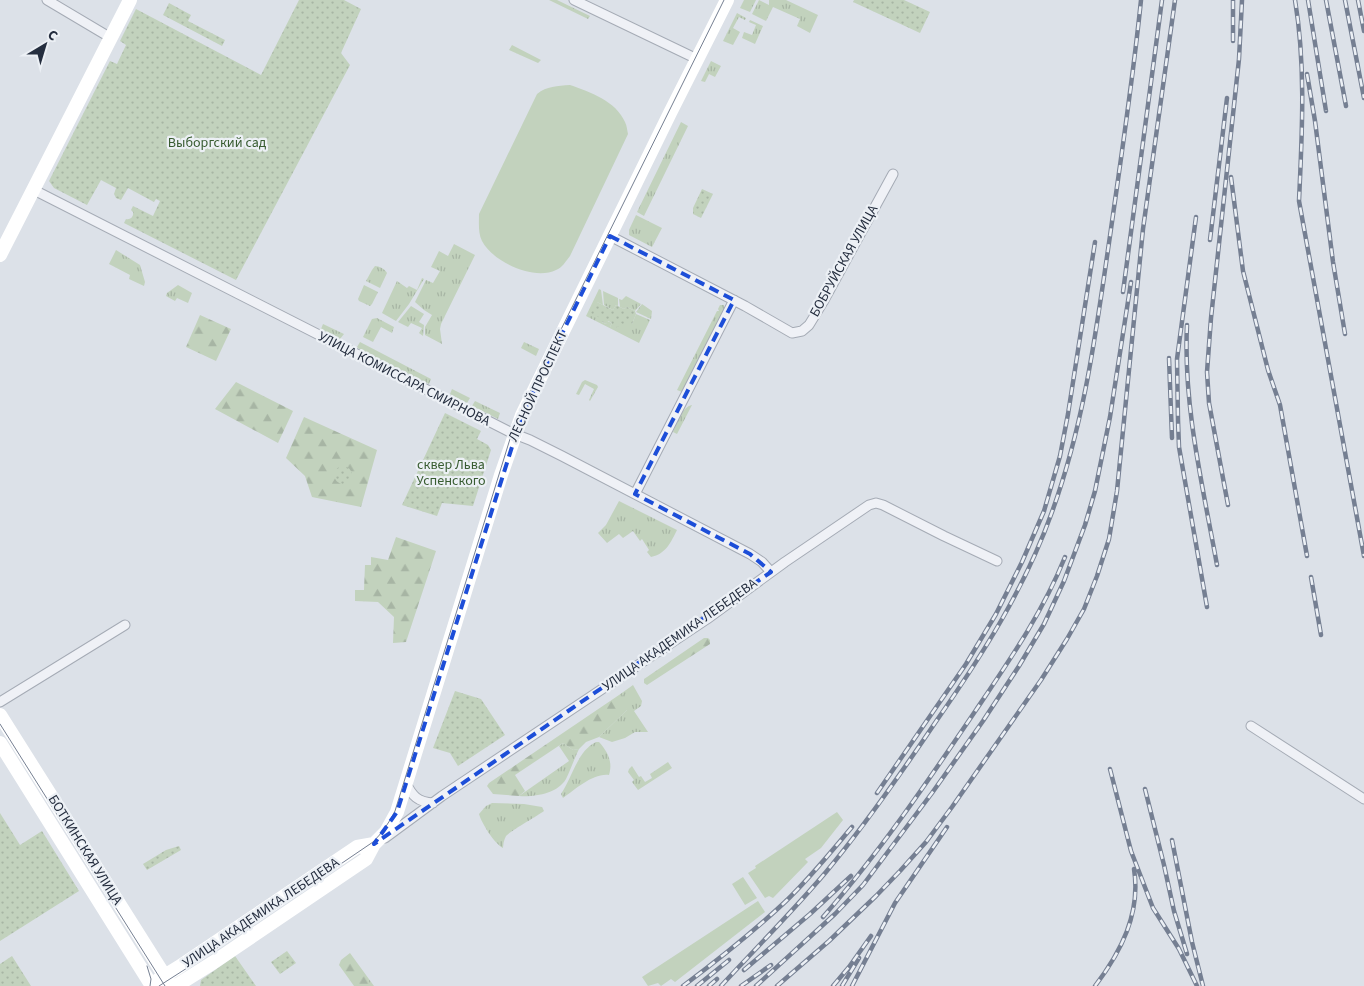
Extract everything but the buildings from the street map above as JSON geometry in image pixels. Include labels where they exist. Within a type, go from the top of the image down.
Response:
[{"type":"main road","points":[[0,255],[130,0]]},
{"type":"main road","name":"ЛЕСНОЙ ПРОСПЕКТ","points":[[374,844],[386,832],[397,812],[514,434],[727,0]]},
{"type":"main road","name":"БОТКИНСКАЯ УЛИЦА","points":[[0,715],[168,981]]},
{"type":"main road","name":"БОТКИНСКАЯ УЛИЦА","points":[[0,744],[151,986]]},
{"type":"main road","name":"УЛИЦА АКАДЕМИКА ЛЕБЕДЕВА","points":[[151,986],[168,981],[358,847],[374,844]]},
{"type":"main road","name":"УЛИЦА АКАДЕМИКА ЛЕБЕДЕВА","points":[[176,986],[366,859],[374,844]]},
{"type":"street","points":[[47,0],[111,38]]},
{"type":"street","points":[[574,0],[697,59]]},
{"type":"street","name":"БОБРУЙСКАЯ УЛИЦА","points":[[610,236],[734,300],[792,333],[802,332],[823,302],[893,174]]},
{"type":"street","name":"УЛИЦА КОМИССАРА СМИРНОВА","points":[[34,190],[514,434],[554,452],[750,554],[762,562],[771,572]]},
{"type":"street","points":[[635,494],[734,300]]},
{"type":"street","name":"УЛИЦА АКАДЕМИКА ЛЕБЕДЕВА","points":[[374,844],[384,840],[433,802],[707,619],[771,572],[869,505],[876,503],[883,505],[997,561]]},
{"type":"street","points":[[0,702],[125,625]]},
{"type":"street","points":[[1250,726],[1364,799]]},
{"type":"street","points":[[406,783],[416,798],[425,802],[433,802]]},
{"type":"highlighted area","points":[[610,236],[734,300],[635,494],[750,554],[771,572],[374,844],[397,812],[522,415]]},
{"type":"green space","name":"Выборгский сад","points":[[299,0],[344,0],[361,9],[341,53],[350,65],[236,280],[124,223],[126,219],[132,217],[133,212],[131,210],[133,206],[153,216],[160,201],[156,199],[154,202],[128,188],[121,200],[116,198],[114,194],[116,188],[101,180],[87,205],[54,188],[49,181],[110,61],[117,64],[126,45],[120,41],[136,9],[261,75]]},
{"type":"green space","points":[[549,0],[557,0],[590,16],[588,19]]},
{"type":"green space","points":[[744,0],[756,0],[750,12],[740,8]]},
{"type":"green space","points":[[759,0],[769,5],[769,0],[786,0],[818,15],[810,33],[797,26],[800,19],[773,7],[766,21],[752,14]]},
{"type":"green space","points":[[854,0],[904,0],[930,12],[920,33],[853,2]]},
{"type":"green space","points":[[169,3],[191,15],[188,21],[225,40],[222,46],[163,15]]},
{"type":"green space","points":[[737,13],[746,18],[745,20],[739,17],[733,28],[740,32],[733,45],[723,41]]},
{"type":"green space","points":[[750,20],[763,26],[755,44],[742,38],[744,32],[752,35],[756,25],[749,22]]},
{"type":"green space","points":[[512,45],[541,60],[538,63],[509,50]]},
{"type":"green space","points":[[711,61],[721,66],[715,77],[709,74],[705,82],[701,81]]},
{"type":"green space","points":[[570,85],[602,98],[615,108],[627,126],[628,134],[570,256],[556,270],[547,273],[526,271],[504,262],[487,249],[480,235],[479,214],[537,94],[548,88]]},
{"type":"green space","points":[[681,122],[688,126],[644,216],[637,212]]},
{"type":"green space","points":[[702,189],[713,194],[701,218],[693,214],[693,208]]},
{"type":"green space","points":[[636,215],[662,228],[652,247],[629,235],[629,230]]},
{"type":"green space","points":[[454,244],[475,255],[441,324],[442,344],[425,335],[425,327],[432,315],[415,302],[426,280],[433,283],[440,271],[431,267],[439,251],[448,256]]},
{"type":"green space","points":[[116,250],[140,265],[145,282],[144,286],[129,279],[130,275],[109,264]]},
{"type":"green space","points":[[375,266],[382,268],[387,273],[380,288],[366,281]]},
{"type":"green space","points":[[422,278],[424,279],[409,304],[396,321],[382,313],[397,281],[407,288],[409,286],[417,290]]},
{"type":"green space","points":[[178,285],[192,293],[188,303],[177,298],[175,301],[166,296],[167,293]]},
{"type":"green space","points":[[364,285],[378,292],[370,306],[358,299]]},
{"type":"green space","points":[[599,289],[601,290],[603,305],[597,302],[603,319],[602,322],[606,324],[607,321],[612,323],[610,327],[617,326],[621,322],[632,324],[636,314],[650,320],[639,343],[586,316]]},
{"type":"green space","points":[[603,291],[618,298],[618,306],[616,305],[613,310],[604,305]]},
{"type":"green space","points":[[626,296],[641,304],[635,311],[627,307],[624,309],[620,307],[619,299],[622,300]]},
{"type":"green space","points":[[597,302],[613,310],[616,305],[635,311],[636,314],[632,324],[626,326],[621,323],[615,330],[610,327],[612,323],[608,321],[606,324],[601,321],[602,319],[591,313]]},
{"type":"green space","points":[[642,304],[652,311],[651,319],[636,312]]},
{"type":"green space","points":[[720,305],[724,305],[724,309],[682,392],[677,390],[717,311],[719,311]]},
{"type":"green space","points":[[411,306],[424,314],[419,322],[424,325],[423,336],[419,333],[422,328],[411,323],[408,327],[398,322]]},
{"type":"green space","points":[[200,315],[231,329],[216,361],[186,347]]},
{"type":"green space","points":[[377,318],[394,327],[392,333],[381,327],[373,342],[363,337],[372,319]]},
{"type":"green space","points":[[323,324],[344,334],[340,339],[321,329]]},
{"type":"green space","points":[[360,342],[431,379],[429,384],[359,349],[357,347]]},
{"type":"green space","points":[[524,342],[539,349],[536,356],[521,348]]},
{"type":"green space","points":[[585,380],[598,387],[590,401],[594,389],[585,384],[579,395],[576,394]]},
{"type":"green space","points":[[236,382],[293,411],[278,443],[215,409]]},
{"type":"green space","points":[[452,389],[470,398],[467,403],[450,394]]},
{"type":"green space","points":[[475,401],[500,413],[498,419],[472,406]]},
{"type":"green space","points":[[692,405],[677,434],[673,432],[685,409]]},
{"type":"green space","name":"сквер Льва Успенского","points":[[445,413],[481,431],[477,439],[488,445],[491,450],[473,506],[442,503],[437,516],[402,505]]},
{"type":"green space","points":[[304,417],[377,450],[361,507],[312,497],[305,476],[286,458]]},
{"type":"green space","points":[[343,466],[349,469],[352,475],[349,481],[343,484],[337,481],[334,475],[337,469]]},
{"type":"green space","points":[[619,501],[677,530],[670,543],[661,553],[651,557],[642,539],[640,541],[633,531],[623,538],[619,534],[607,543],[598,533],[606,525]]},
{"type":"green space","points":[[396,537],[436,551],[406,642],[393,643],[394,617],[378,602],[355,601],[355,590],[364,590],[365,565],[371,565],[371,557],[388,560]]},
{"type":"green space","points":[[704,638],[710,640],[710,644],[647,685],[644,683],[644,679]]},
{"type":"green space","points":[[633,685],[642,701],[641,706],[634,711],[648,732],[635,732],[625,738],[612,742],[599,737],[627,710],[622,695],[619,695]]},
{"type":"green space","points":[[455,691],[481,699],[505,735],[458,766],[450,753],[433,748]]},
{"type":"green space","points":[[619,695],[625,698],[627,710],[599,737],[586,742],[579,749],[573,750],[563,743],[515,775],[525,791],[519,796],[493,794],[487,786],[489,783]]},
{"type":"green space","points":[[596,742],[599,742],[609,757],[609,775],[597,776],[591,779],[563,798],[561,794],[584,751]]},
{"type":"green space","points":[[563,743],[573,750],[579,749],[562,784],[545,794],[519,796],[569,761],[559,746]]},
{"type":"green space","points":[[668,762],[672,768],[638,790],[628,772],[632,766],[639,777],[641,776],[645,782],[652,778],[650,774]]},
{"type":"green space","points":[[492,803],[524,804],[542,807],[544,811],[508,834],[503,848],[489,833],[479,814],[486,806]]},
{"type":"green space","points":[[837,812],[843,820],[821,848],[805,859],[808,862],[773,898],[769,896],[765,898],[748,873],[756,868],[755,866]]},
{"type":"green space","points":[[0,813],[20,845],[42,831],[79,891],[0,941]]},
{"type":"green space","points":[[179,846],[181,850],[147,870],[143,864],[166,850]]},
{"type":"green space","points":[[743,877],[757,898],[745,905],[732,884]]},
{"type":"green space","points":[[758,901],[765,912],[675,982],[671,979],[661,986],[658,983],[648,986],[642,977]]},
{"type":"green space","points":[[287,951],[296,963],[280,974],[271,962]]},
{"type":"green space","points":[[350,953],[374,986],[354,986],[339,965],[341,960]]},
{"type":"green space","points":[[350,954],[372,986],[356,986],[341,965],[342,960]]},
{"type":"green space","points":[[12,956],[31,986],[0,986],[0,964]]},
{"type":"green space","points":[[235,956],[256,986],[200,986],[201,980]]},
{"type":"tram line","points":[[159,986],[373,842],[390,820],[395,811],[514,426],[724,0]]},
{"type":"tram line","points":[[0,724],[165,986]]},
{"type":"tram line","points":[[147,966],[151,979],[150,986]]},
{"type":"railway","points":[[721,986],[826,872],[911,759],[1002,620],[1041,540],[1052,512],[1073,444],[1088,376],[1123,148],[1141,0]]},
{"type":"railway","points":[[1123,292],[1162,0]]},
{"type":"railway","points":[[777,986],[829,941],[876,896],[926,842],[1041,680],[1084,609],[1109,539],[1117,491],[1143,229],[1175,0]]},
{"type":"railway","points":[[1233,0],[1233,41]]},
{"type":"railway","points":[[1228,505],[1209,403],[1207,372],[1211,318],[1239,59],[1242,0]]},
{"type":"railway","points":[[1295,0],[1302,75],[1299,201],[1364,556]]},
{"type":"railway","points":[[1308,0],[1326,111]]},
{"type":"railway","points":[[1326,0],[1346,106]]},
{"type":"railway","points":[[1345,0],[1364,98]]},
{"type":"railway","points":[[1358,0],[1364,31]]},
{"type":"railway","points":[[1307,74],[1345,334]]},
{"type":"railway","points":[[1210,240],[1227,98]]},
{"type":"railway","points":[[1231,177],[1243,271],[1268,370],[1280,405],[1307,556]]},
{"type":"railway","points":[[1196,217],[1177,359],[1178,420],[1179,447],[1207,607]]},
{"type":"railway","points":[[877,793],[966,664],[996,614],[1022,562],[1044,511],[1060,456],[1068,414],[1095,242]]},
{"type":"railway","points":[[756,986],[835,914],[863,885],[983,721],[1044,624],[1064,581],[1085,525],[1095,491],[1110,417],[1131,282]]},
{"type":"railway","points":[[1187,325],[1188,386],[1191,416],[1217,565]]},
{"type":"railway","points":[[1169,358],[1172,438]]},
{"type":"railway","points":[[823,917],[903,816],[1013,655],[1036,617],[1065,557]]},
{"type":"railway","points":[[1311,577],[1321,635]]},
{"type":"railway","points":[[1110,769],[1131,851],[1153,908],[1179,949],[1197,986]]},
{"type":"railway","points":[[1145,789],[1174,911],[1187,954]]},
{"type":"railway","points":[[683,986],[735,946],[785,902],[852,827]]},
{"type":"railway","points":[[852,986],[895,903],[947,827]]},
{"type":"railway","points":[[1172,840],[1192,942],[1203,986]]},
{"type":"railway","points":[[1095,986],[1113,960],[1127,931],[1135,901],[1134,869]]},
{"type":"railway","points":[[744,970],[851,876]]},
{"type":"railway","points":[[833,986],[871,936]]},
{"type":"railway","points":[[842,986],[859,958]]},
{"type":"railway","points":[[697,986],[729,960]]},
{"type":"railway","points":[[741,986],[771,965]]},
{"type":"railway","points":[[709,986],[717,979]]}]
